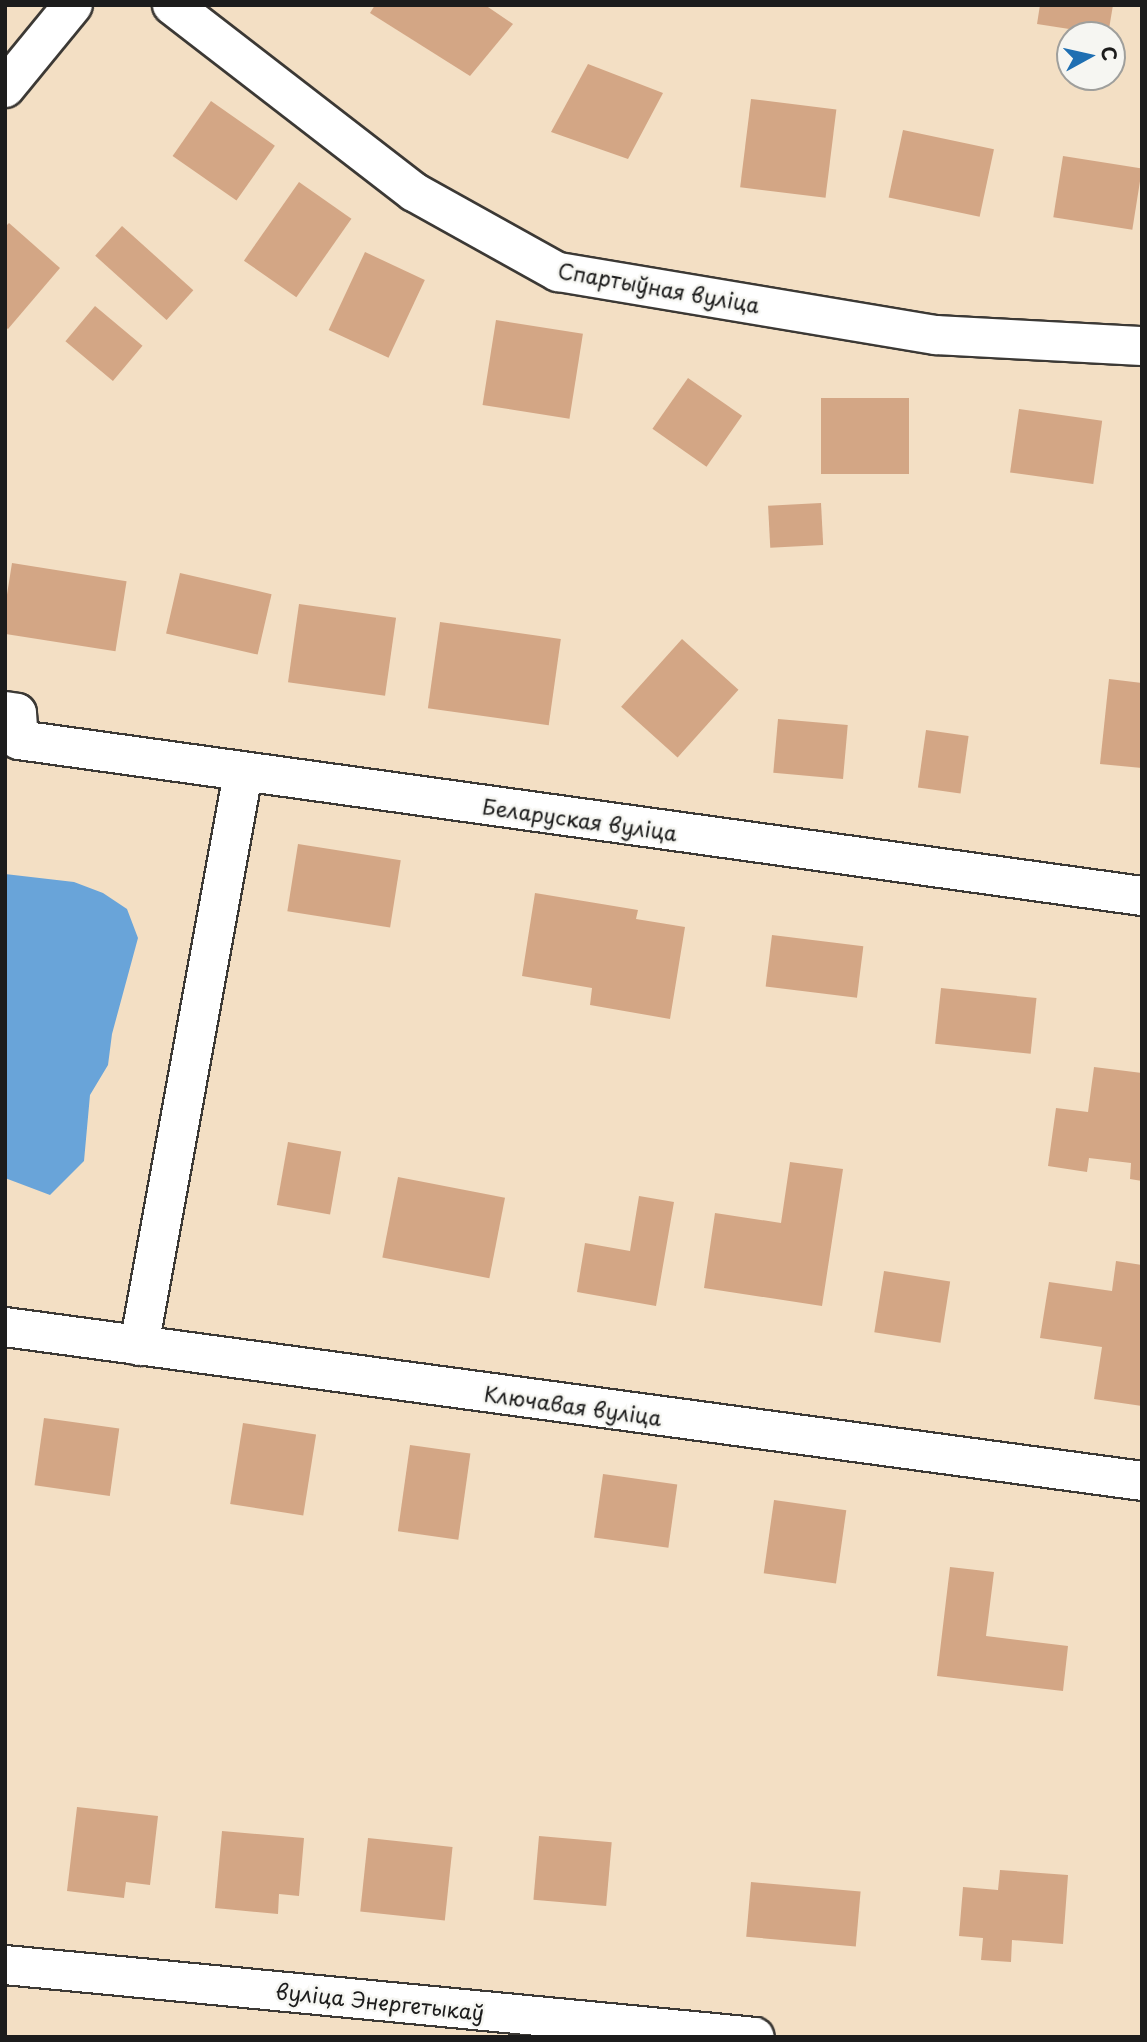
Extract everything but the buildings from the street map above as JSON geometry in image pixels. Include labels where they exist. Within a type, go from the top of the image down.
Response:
[{"type":"street","points":[[5,88],[73,5]]},
{"type":"street","name":"Спартыўная вуліца","points":[[172,5],[414,191],[558,272],[936,335],[1142,346]]},
{"type":"street","name":"Беларуская вуліца","points":[[12,725],[243,773],[1142,896]]},
{"type":"street","points":[[139,1346],[243,773]]},
{"type":"street","name":"Ключавая вуліца","points":[[5,1328],[1142,1481]]},
{"type":"street","name":"вуліца Энергетыкаў","points":[[5,1965],[755,2037]]},
{"type":"water","points":[[5,874],[74,882],[103,893],[127,909],[138,938],[112,1034],[108,1065],[90,1095],[84,1161],[50,1195],[5,1178]]}]
